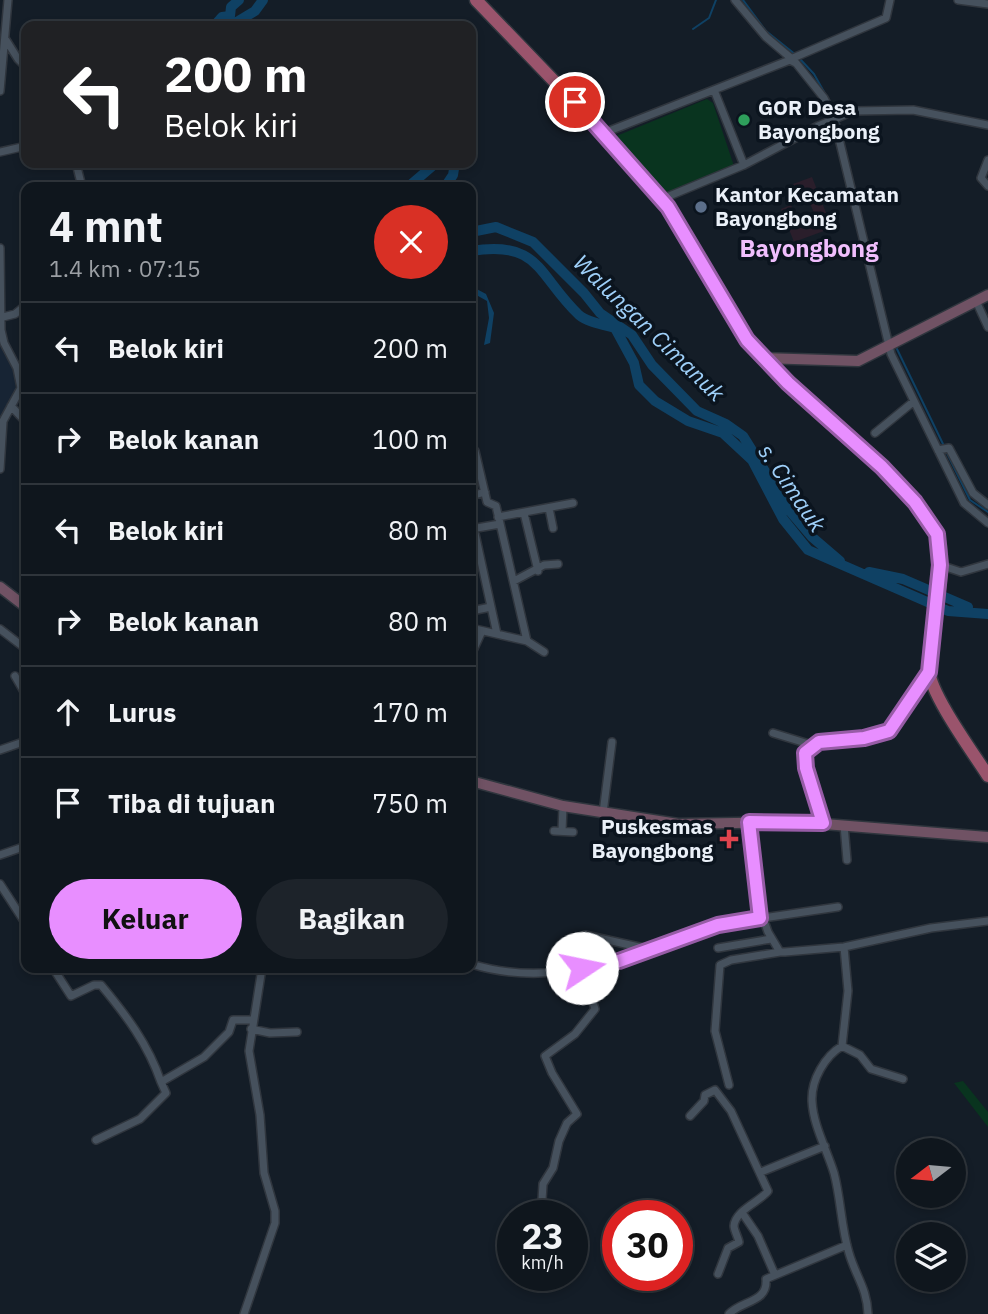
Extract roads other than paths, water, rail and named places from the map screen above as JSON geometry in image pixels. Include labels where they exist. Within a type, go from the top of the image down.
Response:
[{"type":"main road","points":[[476,0],[604,132],[662,199],[747,340],[762,358],[856,442],[915,502],[937,534],[939,571],[924,677],[988,776]]},
{"type":"main road","points":[[762,358],[852,362],[988,295]]},
{"type":"main road","points":[[0,587],[21,603]]},
{"type":"main road","points":[[476,783],[564,806],[678,824],[823,823],[988,837]]},
{"type":"street","points":[[0,91],[8,0]]},
{"type":"street","points":[[735,0],[766,37],[795,58],[838,117],[894,343],[914,402],[973,493],[988,505]]},
{"type":"street","points":[[604,132],[795,58],[886,18],[890,0]]},
{"type":"street","points":[[958,0],[988,4]]},
{"type":"street","points":[[4,34],[21,62]]},
{"type":"street","points":[[714,90],[744,165]]},
{"type":"street","points":[[662,199],[744,165],[838,117],[871,109],[913,110],[988,125]]},
{"type":"street","points":[[0,152],[21,147]]},
{"type":"street","points":[[988,160],[981,178],[988,186]]},
{"type":"street","points":[[0,248],[4,343],[21,380],[19,395],[4,421],[0,469]]},
{"type":"street","points":[[976,301],[988,327]]},
{"type":"street","points":[[3,317],[21,309]]},
{"type":"street","points":[[875,433],[914,402]]},
{"type":"street","points":[[11,406],[21,417]]},
{"type":"street","points":[[942,449],[964,503],[988,523]]},
{"type":"street","points":[[476,455],[486,502],[496,506],[527,641]]},
{"type":"street","points":[[476,495],[485,492]]},
{"type":"street","points":[[476,528],[524,513],[573,503]]},
{"type":"street","points":[[549,508],[553,528]]},
{"type":"street","points":[[524,513],[538,571]]},
{"type":"street","points":[[476,545],[497,634]]},
{"type":"street","points":[[514,581],[538,571],[544,565],[558,564]]},
{"type":"street","points":[[939,571],[961,572],[988,564]]},
{"type":"street","points":[[476,610],[491,607]]},
{"type":"street","points":[[0,629],[21,645]]},
{"type":"street","points":[[476,629],[527,641],[544,652]]},
{"type":"street","points":[[476,644],[482,631]]},
{"type":"street","points":[[15,676],[21,686]]},
{"type":"street","points":[[773,733],[812,745],[884,733],[895,725],[924,677]]},
{"type":"street","points":[[604,813],[612,742]]},
{"type":"street","points":[[0,750],[21,743]]},
{"type":"street","points":[[812,745],[804,759],[823,823]]},
{"type":"street","points":[[564,806],[558,831],[573,832]]},
{"type":"street","points":[[749,822],[762,918],[780,952]]},
{"type":"street","points":[[844,825],[847,860]]},
{"type":"street","points":[[0,855],[21,848]]},
{"type":"street","points":[[0,884],[21,916]]},
{"type":"street","points":[[476,965],[522,973],[596,967],[700,934],[718,925],[838,907]]},
{"type":"street","points":[[729,1085],[715,1031],[720,965],[731,960],[780,952],[844,947],[957,924],[988,921]]},
{"type":"street","points":[[585,935],[591,934],[598,939],[648,949]]},
{"type":"street","points":[[596,967],[598,939]]},
{"type":"street","points":[[718,948],[771,939]]},
{"type":"street","points":[[844,947],[848,991],[842,1046],[825,1059],[813,1093],[813,1110],[834,1175],[847,1245],[856,1274],[865,1287],[868,1314]]},
{"type":"street","points":[[542,1200],[543,1184],[553,1167],[559,1141],[567,1124],[578,1114],[550,1070],[545,1056],[575,1034],[595,1009],[582,968]]},
{"type":"street","points":[[56,973],[71,996],[94,985],[101,985],[124,1012],[151,1053],[166,1093],[141,1118],[96,1140]]},
{"type":"street","points":[[244,1314],[273,1233],[275,1211],[264,1173],[260,1115],[249,1052],[261,973]]},
{"type":"street","points":[[161,1082],[204,1057],[229,1031],[233,1020],[270,1033],[297,1032]]},
{"type":"street","points":[[842,1046],[860,1055],[871,1069],[903,1079]]},
{"type":"street","points":[[690,1116],[701,1105],[705,1095],[715,1090],[731,1111],[768,1191],[760,1201],[752,1202],[734,1225],[739,1242],[729,1248],[718,1273]]},
{"type":"street","points":[[761,1172],[825,1146]]},
{"type":"street","points":[[743,1214],[758,1236],[775,1275]]},
{"type":"street","points":[[729,1314],[734,1308],[761,1296],[766,1289],[766,1279],[847,1245]]},
{"type":"water","points":[[476,289],[486,294],[494,313],[490,343],[484,345],[489,318],[487,301],[476,295]]},
{"type":"waterway","points":[[218,21],[222,17],[230,16],[231,7],[239,0]]},
{"type":"waterway","name":"Walungan Cimanuk","points":[[238,21],[255,11],[263,0]]},
{"type":"waterway","points":[[693,29],[709,18],[716,0]]},
{"type":"waterway","points":[[743,0],[766,31],[796,55]]},
{"type":"waterway","points":[[800,59],[814,74],[837,115]]},
{"type":"waterway","points":[[838,120],[843,142]]},
{"type":"waterway","name":"s. Cimauk","points":[[414,182],[430,168]]},
{"type":"waterway","name":"Walungan Cimanuk","points":[[448,182],[454,168]]},
{"type":"waterway","name":"Walungan Cimanuk","points":[[476,231],[496,227],[533,242],[600,313],[632,335],[652,365],[697,411],[726,424],[743,436],[789,510],[812,537],[840,561]]},
{"type":"waterway","name":"s. Cimauk","points":[[476,251],[494,249],[525,256],[545,274],[579,315],[615,328],[634,363],[639,385],[655,401],[688,421],[723,433],[752,460],[783,519],[808,550],[948,611],[988,614]]},
{"type":"waterway","points":[[896,347],[944,446]]},
{"type":"waterway","points":[[946,451],[970,500],[988,512]]},
{"type":"waterway","name":"Walungan Cimanuk","points":[[869,572],[903,579],[968,607]]},
{"type":"place","name":"GOR Desa Bayongbong","points":[[744,120]]},
{"type":"place","name":"Kantor Kecamatan Bayongbong","points":[[701,207]]},
{"type":"place","name":"Puskesmas Bayongbong","points":[[729,839]]},
{"type":"district","name":"Bayongbong","points":[[809,249]]}]
